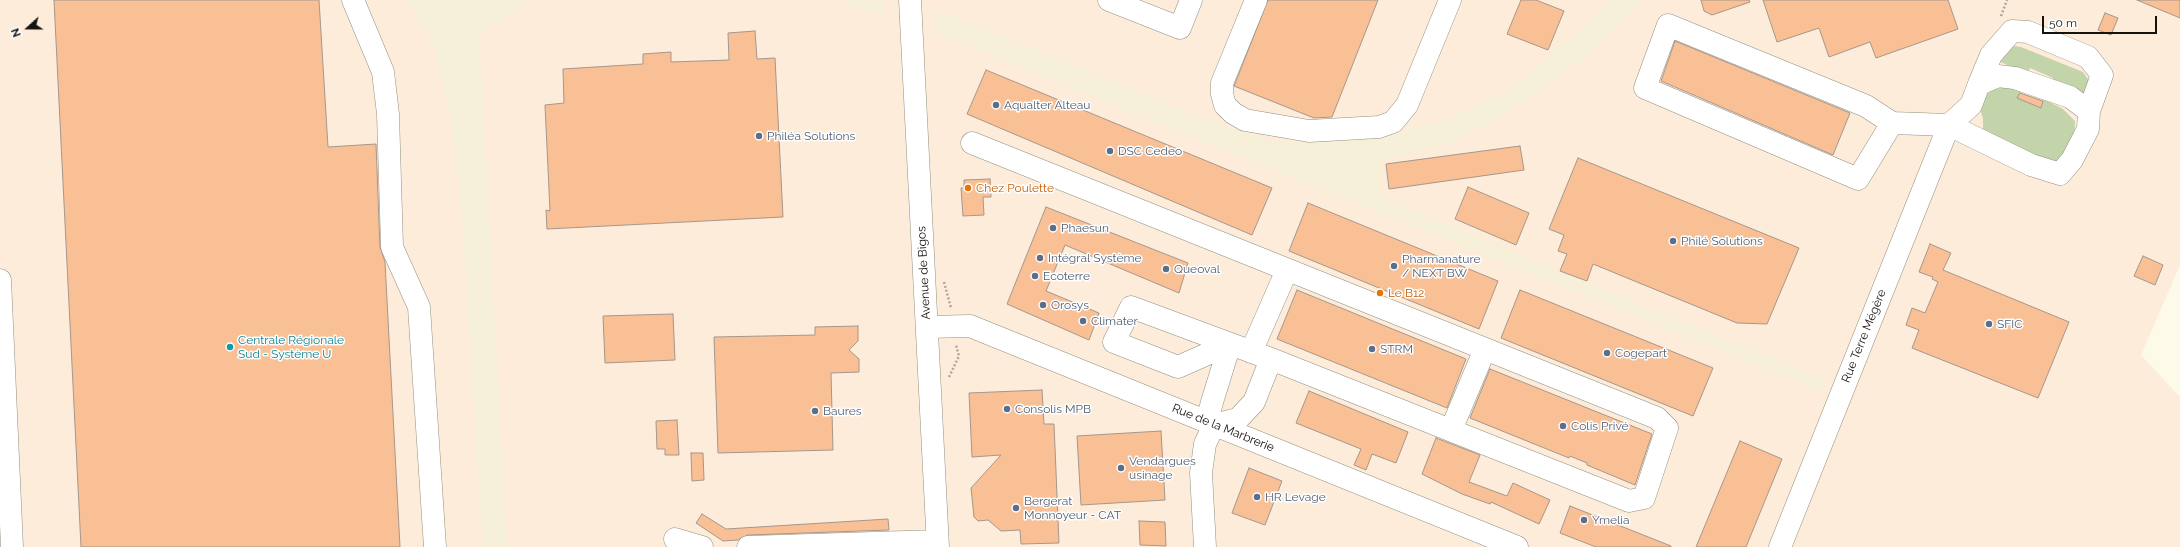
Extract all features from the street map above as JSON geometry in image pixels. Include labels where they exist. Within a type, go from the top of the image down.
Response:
[{"type":"street","points":[[353,0],[383,72],[388,114],[392,247],[419,307],[435,547]]},
{"type":"street","name":"Avenue de Bigos","points":[[910,0],[937,544]]},
{"type":"street","points":[[1109,0],[1180,28],[1191,0]]},
{"type":"street","points":[[1256,0],[1222,83],[1222,94],[1225,105],[1233,113],[1245,120],[1309,131],[1379,127],[1393,122],[1407,105],[1450,0]]},
{"type":"street","points":[[1892,123],[1858,179],[1645,88],[1668,25],[1866,106],[1892,123],[1949,125],[2031,164],[2060,174],[2072,160],[2088,129],[2089,111],[2102,75],[2088,56],[2028,32],[2012,31],[1991,55],[1971,105],[1949,125]]},
{"type":"street","points":[[1979,84],[1998,76],[2015,78],[2070,97],[2089,111]]},
{"type":"street","name":"Rue Terre Mégère","points":[[1780,547],[1949,125]]},
{"type":"street","points":[[972,143],[1657,418],[1667,428],[1644,498],[1629,501],[1230,344],[1212,402],[1210,414],[1214,424],[1205,444],[1201,473],[1205,547]]},
{"type":"street","points":[[1251,352],[1286,270]]},
{"type":"street","points":[[0,293],[12,547]]},
{"type":"street","name":"Rue de la Marbrerie","points":[[927,327],[970,326],[1517,547]]},
{"type":"street","points":[[1451,430],[1485,349]]},
{"type":"street","points":[[1214,424],[1238,419],[1254,402],[1271,359]]},
{"type":"street","points":[[675,539],[702,547]]},
{"type":"street","points":[[748,547],[937,544]]},
{"type":"shaded area","points":[[0,0],[2180,0],[2180,265],[2141,355],[2180,397],[2180,547],[0,547]]},
{"type":"shaded area","points":[[408,0],[529,0],[479,34],[507,547],[483,547],[460,187],[451,118],[435,48]]},
{"type":"shaded area","points":[[840,0],[885,0],[883,16]]},
{"type":"shaded area","points":[[1611,0],[1643,0],[1591,52],[1527,100],[1454,142],[1379,161],[1380,197],[1826,380],[1822,392],[934,32],[937,10],[1197,116],[1274,142],[1358,140],[1404,132],[1444,120],[1512,90]]},
{"type":"green space","points":[[2014,46],[2021,47],[2083,72],[2090,82],[2090,96],[2051,83],[2053,78],[2030,68],[2028,74],[1996,60],[2007,49]]},
{"type":"green space","points":[[2002,85],[2020,91],[2018,98],[2040,108],[2044,99],[2063,109],[2075,121],[2074,145],[2054,166],[1983,135],[1983,118],[1980,110],[1985,92]]},
{"type":"building","name":"Centrale Régionale Sud - Système U","points":[[54,0],[319,0],[328,147],[376,144],[380,247],[385,262],[400,547],[81,547]]},
{"type":"building","points":[[1268,0],[1378,0],[1332,117],[1314,118],[1234,86]]},
{"type":"building","points":[[1521,0],[1536,0],[1564,11],[1548,50],[1507,34]]},
{"type":"building","points":[[1701,0],[1749,0],[1750,2],[1712,15],[1704,11]]},
{"type":"building","points":[[1763,0],[1948,0],[1958,29],[1876,58],[1870,42],[1829,57],[1819,28],[1777,42]]},
{"type":"building","points":[[2137,0],[2180,0],[2180,18]]},
{"type":"building","points":[[2105,13],[2118,18],[2111,35],[2098,30]]},
{"type":"building","points":[[755,31],[757,59],[775,58],[783,217],[547,229],[546,210],[550,211],[545,105],[564,103],[563,69],[643,64],[643,54],[671,52],[671,62],[729,60],[728,33]]},
{"type":"building","points":[[1675,41],[1850,113],[1833,155],[1661,81]]},
{"type":"building","points":[[986,70],[1272,188],[1252,235],[967,114]]},
{"type":"building","points":[[2020,93],[2043,101],[2041,108],[2017,98]]},
{"type":"building","points":[[1520,146],[1524,170],[1389,189],[1386,164]]},
{"type":"building","name":"Philé Solutions","points":[[1578,158],[1799,248],[1767,324],[1737,323],[1593,264],[1587,281],[1560,271],[1567,254],[1558,251],[1564,235],[1549,229]]},
{"type":"building","points":[[990,179],[991,197],[983,197],[984,215],[963,216],[961,188],[964,188],[964,180]]},
{"type":"building","points":[[1468,187],[1529,213],[1516,245],[1455,219]]},
{"type":"building","name":"Pharmanature / NEXT BW","points":[[1308,203],[1498,281],[1479,329],[1289,251]]},
{"type":"building","points":[[1046,207],[1188,263],[1179,293],[1065,245],[1046,291],[1099,313],[1089,340],[1007,304]]},
{"type":"building","name":"SFIC","points":[[1930,244],[1951,253],[1943,270],[2069,322],[2038,398],[1912,348],[1919,330],[1906,325],[1912,308],[1925,313],[1938,282],[1932,279],[1933,277],[1919,272]]},
{"type":"building","points":[[2143,256],[2163,265],[2155,285],[2134,276]]},
{"type":"building","name":"STRM","points":[[1297,290],[1466,359],[1447,408],[1277,339]]},
{"type":"building","name":"Cogepart","points":[[1520,290],[1713,368],[1693,416],[1501,338]]},
{"type":"building","points":[[673,314],[675,360],[605,363],[603,316]]},
{"type":"building","points":[[858,326],[858,341],[849,350],[859,359],[859,372],[831,373],[833,450],[718,453],[714,337],[815,335],[815,327]]},
{"type":"building","name":"Colis Privé","points":[[1490,369],[1652,434],[1635,485],[1587,465],[1587,463],[1570,456],[1569,458],[1470,418]]},
{"type":"building","points":[[1042,390],[1044,424],[1054,424],[1059,543],[1021,544],[1020,530],[1001,531],[988,520],[978,521],[974,517],[971,488],[1001,455],[972,457],[969,393]]},
{"type":"building","points":[[1309,391],[1408,432],[1396,463],[1372,454],[1366,470],[1354,465],[1361,449],[1296,423]]},
{"type":"building","points":[[677,420],[679,455],[665,455],[665,449],[657,449],[656,421]]},
{"type":"building","name":"Vendargues usinage","points":[[1161,431],[1165,500],[1081,505],[1077,436]]},
{"type":"building","points":[[1436,438],[1480,455],[1469,482],[1507,496],[1513,483],[1550,500],[1539,524],[1491,502],[1490,504],[1462,494],[1422,474]]},
{"type":"building","points":[[1740,441],[1782,459],[1746,547],[1696,547]]},
{"type":"building","points":[[691,453],[703,453],[704,480],[692,481]]},
{"type":"building","name":"HR Levage","points":[[1249,468],[1282,481],[1265,525],[1232,513]]},
{"type":"building","name":"Ymelia","points":[[1570,506],[1671,547],[1596,547],[1560,533]]},
{"type":"building","points":[[702,514],[726,529],[888,519],[889,530],[748,535],[738,540],[723,541],[696,523]]},
{"type":"building","points":[[1139,521],[1165,522],[1166,546],[1140,545]]},
{"type":"place","name":"Aqualter Alteau","points":[[996,105]]},
{"type":"place","name":"Philéa Solutions","points":[[759,136]]},
{"type":"place","name":"DSC Cedeo","points":[[1110,151]]},
{"type":"place","name":"Chez Poulette","points":[[968,188]]},
{"type":"place","name":"Phaesun","points":[[1053,228]]},
{"type":"place","name":"Philé Solutions","points":[[1673,241]]},
{"type":"place","name":"Intégral Système","points":[[1040,258]]},
{"type":"place","name":"Pharmanature / NEXT BW","points":[[1394,266]]},
{"type":"place","name":"Queoval","points":[[1166,269]]},
{"type":"place","name":"Ecoterre","points":[[1035,276]]},
{"type":"place","name":"Le B12","points":[[1380,293]]},
{"type":"place","name":"Orosys","points":[[1043,305]]},
{"type":"place","name":"Climater","points":[[1083,321]]},
{"type":"place","name":"SFIC","points":[[1989,324]]},
{"type":"place","name":"Centrale Régionale Sud - Système U","points":[[230,347]]},
{"type":"place","name":"STRM","points":[[1372,349]]},
{"type":"place","name":"Cogepart","points":[[1607,353]]},
{"type":"place","name":"Consolis MPB","points":[[1007,409]]},
{"type":"place","name":"Baures","points":[[815,411]]},
{"type":"place","name":"Colis Privé","points":[[1563,426]]},
{"type":"place","name":"Vendargues usinage","points":[[1121,468]]},
{"type":"place","name":"HR Levage","points":[[1257,497]]},
{"type":"place","name":"Bergerat Monnoyeur - CAT","points":[[1016,508]]},
{"type":"place","name":"Ymelia","points":[[1584,520]]}]
